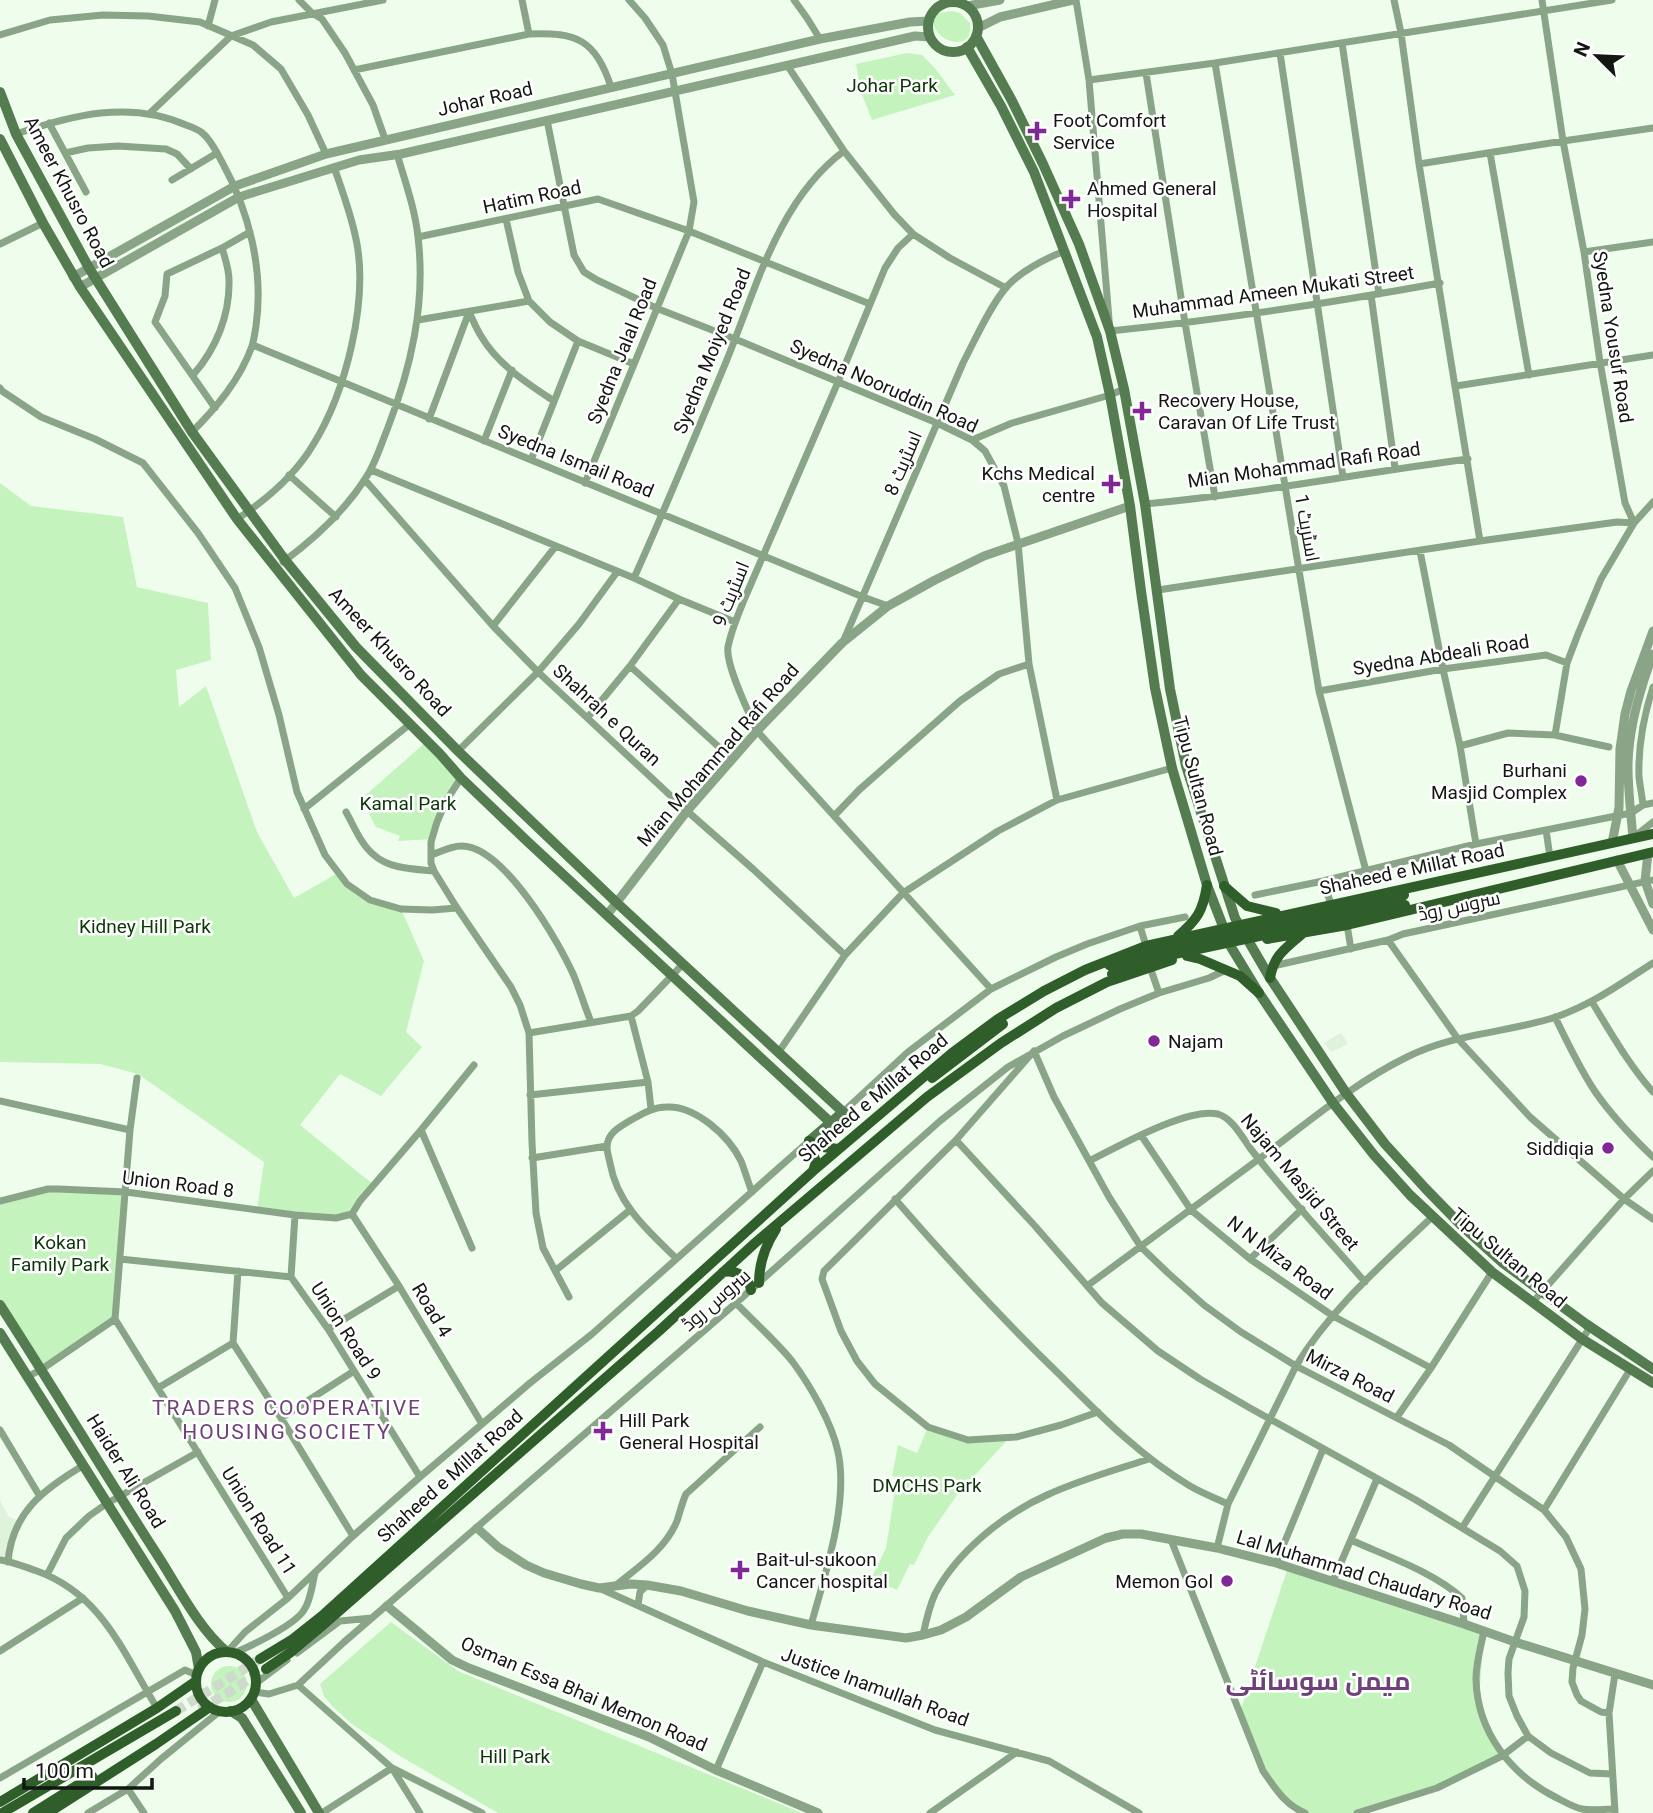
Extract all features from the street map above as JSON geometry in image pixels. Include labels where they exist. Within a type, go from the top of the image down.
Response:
[{"type":"main road","points":[[949,1],[967,6],[976,20],[977,32],[961,51],[946,51],[934,43],[928,29],[930,10],[949,1]]},
{"type":"main road","name":"Tipu Sultan Road","points":[[977,32],[1043,164],[1079,244],[1110,331],[1124,389],[1145,504],[1170,689],[1186,766],[1224,886],[1248,943],[1271,972],[1346,1093],[1385,1144],[1461,1225],[1503,1263],[1653,1369]]},
{"type":"main road","name":"Tipu Sultan Road","points":[[967,47],[1034,172],[1097,337],[1130,506],[1155,688],[1172,768],[1207,886],[1231,947],[1333,1102],[1374,1155],[1432,1217],[1492,1272],[1582,1339],[1653,1383]]},
{"type":"main road","name":"Ameer Khusro Road","points":[[0,92],[16,134],[89,268],[237,519],[356,648],[458,751],[617,903],[843,1112]]},
{"type":"main road","name":"Ameer Khusro Road","points":[[0,139],[80,288],[187,436],[249,511],[280,563],[361,675],[461,778],[528,842],[830,1122]]},
{"type":"main road","points":[[1097,337],[1110,331]]},
{"type":"main road","points":[[1141,592],[1158,590]]},
{"type":"main road","name":"Shaheed e Millat Road","points":[[1650,852],[1347,925],[1187,956],[1107,982],[1056,1007],[927,1097],[781,1221],[322,1626],[263,1664],[322,1616],[838,1149],[952,1053],[998,1019],[1044,991],[1075,975],[1146,946],[1176,938],[1653,834]]},
{"type":"main road","points":[[887,1107],[897,1105],[1006,1021],[1071,982],[1170,955],[1405,900],[1545,863],[1553,857]]},
{"type":"main road","points":[[1405,900],[1546,874],[1555,876]]},
{"type":"main road","points":[[1176,938],[1196,919],[1205,901],[1207,886]]},
{"type":"main road","points":[[1224,886],[1247,906],[1284,915]]},
{"type":"main road","points":[[1264,919],[1261,926],[1266,937],[1271,939]]},
{"type":"main road","points":[[1210,932],[1223,939],[1224,943],[1218,950]]},
{"type":"main road","points":[[1271,972],[1277,956],[1302,934]]},
{"type":"main road","points":[[1187,956],[1240,976],[1259,993]]},
{"type":"main road","points":[[927,1097],[934,1084],[1016,1025],[1110,970]]},
{"type":"main road","points":[[809,1140],[843,1112]]},
{"type":"main road","points":[[809,1140],[823,1147],[838,1149]]},
{"type":"main road","points":[[809,1140],[816,1162],[813,1171]]},
{"type":"main road","points":[[755,1287],[762,1258],[781,1221]]},
{"type":"main road","points":[[723,1272],[735,1272],[755,1287]]},
{"type":"main road","name":"Haider Ali Road","points":[[0,1305],[204,1629],[217,1643],[231,1652]]},
{"type":"main road","name":"Haider Ali Road","points":[[0,1333],[186,1630],[197,1652],[197,1675]]},
{"type":"main road","points":[[0,1802],[157,1708],[197,1675],[211,1656],[231,1652],[242,1656],[254,1672],[253,1692],[320,1813]]},
{"type":"main road","points":[[197,1675],[197,1691],[202,1700],[215,1711]]},
{"type":"main road","points":[[48,1813],[156,1744],[215,1711],[242,1707],[253,1692]]},
{"type":"main road","points":[[176,1694],[195,1696],[202,1706],[242,1718],[300,1813]]},
{"type":"main road","points":[[2,1813],[178,1716],[33,1813]]},
{"type":"street","points":[[208,26],[215,0]]},
{"type":"street","points":[[299,0],[322,19],[345,53],[373,105],[385,139]]},
{"type":"street","points":[[149,114],[231,36],[271,22],[383,0]]},
{"type":"street","points":[[522,0],[529,34]]},
{"type":"street","name":"Syedna Jalal Road","points":[[585,483],[689,231],[694,202],[672,74],[663,45],[630,0]]},
{"type":"street","points":[[794,0],[820,39]]},
{"type":"street","points":[[967,6],[1000,0]]},
{"type":"street","points":[[977,32],[1000,18],[1074,0],[1089,80],[1110,331]]},
{"type":"street","points":[[1394,0],[1480,541]]},
{"type":"street","name":"Syedna Yousuf Road","points":[[1542,0],[1600,362],[1625,503],[1634,523]]},
{"type":"street","points":[[1089,80],[1215,63],[1612,0]]},
{"type":"street","name":"Johar Road","points":[[73,277],[235,186],[326,154],[820,39],[910,22],[930,10]]},
{"type":"street","points":[[0,35],[50,20],[103,15],[148,16],[200,22],[253,45],[281,69],[308,115],[326,154]]},
{"type":"street","points":[[355,70],[529,34],[552,33],[572,37],[593,49],[605,69],[611,87]]},
{"type":"street","name":"Johar Road","points":[[80,288],[239,197],[334,167],[915,36],[930,37]]},
{"type":"street","points":[[1342,43],[1395,468]]},
{"type":"street","points":[[1280,53],[1343,477]]},
{"type":"street","name":"اسٹریٹ 1","points":[[1215,63],[1319,691],[1366,871]]},
{"type":"street","points":[[787,65],[844,151],[913,234],[950,258],[1006,288]]},
{"type":"street","points":[[1146,73],[1215,497]]},
{"type":"street","points":[[552,102],[557,118]]},
{"type":"street","points":[[16,134],[73,117],[113,111],[149,114],[173,119],[202,132],[217,153],[235,186],[250,232],[259,303],[253,345],[237,377],[215,408],[187,436]]},
{"type":"street","name":"Syedna Nooruddin Road","points":[[547,120],[574,255],[584,272],[597,281],[656,308],[937,424],[972,440],[985,451],[1004,486],[1018,543],[1029,664],[1057,800]]},
{"type":"street","points":[[49,123],[86,192]]},
{"type":"street","points":[[1419,164],[1653,128]]},
{"type":"street","points":[[280,563],[336,517],[365,480],[397,405],[410,360],[418,320],[418,237],[396,137]]},
{"type":"street","points":[[65,153],[118,146],[166,149],[177,154],[191,169]]},
{"type":"street","name":"Syedna Moiyed Road","points":[[634,578],[735,339],[764,262],[793,208],[814,178],[844,151]]},
{"type":"street","points":[[172,180],[217,153]]},
{"type":"street","points":[[1490,153],[1529,375]]},
{"type":"street","points":[[237,519],[281,486],[313,446],[336,398],[354,339],[360,291],[357,240],[334,167]]},
{"type":"street","name":"Hatim Road","points":[[418,237],[598,199],[689,231],[870,304]]},
{"type":"street","points":[[506,219],[518,272],[529,301],[550,322],[578,341],[634,364]]},
{"type":"street","points":[[0,244],[43,223]]},
{"type":"street","points":[[215,408],[155,322],[166,296],[167,274],[250,232]]},
{"type":"street","name":"اسٹریٹ 9","points":[[913,234],[898,248],[885,268],[735,622],[727,650],[739,691],[757,731],[991,989]]},
{"type":"street","points":[[1584,252],[1653,242]]},
{"type":"street","points":[[194,375],[214,345],[226,314],[229,277],[222,248]]},
{"type":"street","name":"اسٹریٹ 8","points":[[842,643],[983,324],[1006,288],[1041,260],[1065,251]]},
{"type":"street","name":"Muhammad Ameen Mukati Street","points":[[1110,331],[1257,313],[1440,283]]},
{"type":"street","points":[[418,320],[529,301]]},
{"type":"street","points":[[469,312],[481,337],[493,352],[512,370],[554,401]]},
{"type":"street","points":[[429,419],[469,312]]},
{"type":"street","points":[[531,460],[578,341]]},
{"type":"street","name":"Syedna Ismail Road","points":[[253,345],[888,606]]},
{"type":"street","points":[[1456,386],[1653,355]]},
{"type":"street","points":[[484,441],[512,370]]},
{"type":"street","points":[[0,388],[41,417],[95,439],[143,463],[198,533],[235,588],[259,647],[279,715],[297,792],[325,855],[338,873],[357,892],[370,900],[409,910],[457,908]]},
{"type":"street","points":[[972,440],[1012,424],[1110,396],[1124,389]]},
{"type":"street","name":"Mian Mohammad Rafi Road","points":[[1145,504],[1215,497],[1468,459]]},
{"type":"street","points":[[371,470],[735,622]]},
{"type":"street","points":[[289,475],[336,517]]},
{"type":"street","name":"Shahrah e Quran","points":[[365,480],[493,626],[538,672],[845,955]]},
{"type":"street","points":[[1555,735],[1567,663],[1601,579],[1634,523],[1653,502]]},
{"type":"street","name":"Mian Mohammad Rafi Road","points":[[607,915],[687,811],[757,731],[842,643],[888,606],[972,562],[1018,543],[1130,506]]},
{"type":"street","points":[[1158,590],[1480,541],[1617,522],[1634,523]]},
{"type":"street","points":[[493,626],[555,547]]},
{"type":"street","points":[[1420,551],[1460,746],[1476,844]]},
{"type":"street","points":[[458,751],[538,672],[579,624],[617,572]]},
{"type":"street","points":[[588,718],[679,599]]},
{"type":"street","points":[[1612,843],[1619,814],[1620,749],[1625,714],[1653,631]]},
{"type":"street","points":[[1633,838],[1628,767],[1640,694],[1653,654]]},
{"type":"street","name":"Syedna Abdeali Road","points":[[1319,691],[1443,669],[1546,655],[1567,663]]},
{"type":"street","points":[[834,816],[859,790],[960,701],[999,674],[1029,664]]},
{"type":"street","points":[[630,666],[732,759]]},
{"type":"street","points":[[1643,805],[1639,777],[1640,759],[1645,718],[1653,687]]},
{"type":"street","points":[[304,809],[410,724]]},
{"type":"street","points":[[1460,746],[1508,733],[1555,735],[1609,747]]},
{"type":"street","points":[[778,1053],[845,955],[903,893],[998,831],[1057,800],[1172,768]]},
{"type":"street","points":[[461,778],[446,801],[437,822],[430,855],[434,872],[511,987],[529,1033],[536,1213],[543,1248],[569,1297]]},
{"type":"street","points":[[1255,895],[1476,844],[1631,813],[1643,805],[1653,803]]},
{"type":"street","points":[[346,812],[363,842],[374,855],[385,862],[402,867],[434,872]]},
{"type":"street","points":[[1633,838],[1653,822]]},
{"type":"street","points":[[1546,830],[1553,857]]},
{"type":"street","points":[[430,855],[463,846],[491,857],[513,879],[549,929],[573,974],[591,1022]]},
{"type":"street","points":[[1650,852],[1649,881],[1653,904]]},
{"type":"street","points":[[1617,860],[1653,929]]},
{"type":"street","points":[[1323,881],[1331,904]]},
{"type":"street","name":"سروس روڈ","points":[[1271,972],[1403,934],[1649,881]]},
{"type":"street","points":[[843,1112],[908,1052],[991,989],[1087,944],[1140,926],[1185,917]]},
{"type":"street","points":[[1347,925],[1351,949]]},
{"type":"street","points":[[1140,926],[1146,946]]},
{"type":"street","points":[[1388,940],[1458,1039],[1530,1117],[1624,1199],[1653,1219]]},
{"type":"street","points":[[1087,1286],[1333,1102],[1408,1056],[1458,1039],[1555,1017],[1592,1002],[1653,963]]},
{"type":"street","points":[[529,1033],[631,1016],[683,964]]},
{"type":"street","points":[[1150,967],[1159,993]]},
{"type":"street","name":"سروس روڈ","points":[[253,1692],[269,1694],[298,1685],[755,1287],[940,1121],[1008,1067],[1086,1025],[1159,993],[1226,970]]},
{"type":"street","points":[[1592,1002],[1653,1092]]},
{"type":"street","points":[[631,1016],[648,1082],[651,1109]]},
{"type":"street","points":[[1555,1017],[1595,1091],[1628,1133],[1653,1157]]},
{"type":"street","points":[[1034,1051],[956,1140],[824,1271],[822,1279],[841,1331],[857,1361],[875,1384],[928,1427],[968,1440],[1016,1437],[1098,1412]]},
{"type":"street","name":"Mirza Road","points":[[1034,1051],[1054,1097],[1109,1198],[1141,1247],[1168,1273],[1204,1305],[1241,1332],[1296,1366],[1448,1445],[1544,1510],[1566,1537],[1581,1569],[1585,1609],[1583,1635],[1574,1661],[1572,1682],[1581,1701],[1601,1712],[1609,1713]]},
{"type":"street","points":[[352,1214],[474,1065]]},
{"type":"street","points":[[29,1376],[115,1319],[130,1130],[137,1079]]},
{"type":"street","points":[[530,1095],[648,1082]]},
{"type":"street","points":[[0,1101],[130,1130]]},
{"type":"street","points":[[676,1258],[630,1210],[612,1175],[607,1146],[614,1131],[651,1109],[673,1107],[690,1111],[722,1135],[740,1160],[752,1192]]},
{"type":"street","name":"Najam Masjid Street","points":[[1088,1161],[1168,1124],[1198,1115],[1218,1114],[1229,1121],[1365,1282]]},
{"type":"street","points":[[421,1130],[472,1248]]},
{"type":"street","name":"N N Miza Road","points":[[1141,1135],[1191,1210],[1251,1259],[1333,1316],[1432,1368]]},
{"type":"street","points":[[231,1652],[245,1632],[288,1598],[353,1536],[530,1383],[592,1334],[809,1140]]},
{"type":"street","points":[[956,1140],[1102,1303],[1158,1351],[1200,1379],[1462,1528],[1500,1551],[1517,1566],[1525,1591],[1524,1617],[1509,1659],[1508,1673],[1509,1696],[1517,1716],[1528,1736],[1551,1753],[1590,1773],[1612,1774]]},
{"type":"street","points":[[533,1158],[607,1146]]},
{"type":"street","points":[[1533,1302],[1624,1199],[1653,1171]]},
{"type":"street","name":"Union Road 8","points":[[0,1201],[48,1189],[126,1192],[336,1218],[352,1214]]},
{"type":"street","points":[[895,1199],[945,1257],[1098,1412],[1149,1458],[1190,1486],[1228,1504]]},
{"type":"street","points":[[1251,1259],[1302,1209]]},
{"type":"street","points":[[555,1271],[630,1210]]},
{"type":"street","points":[[291,1276],[295,1214]]},
{"type":"street","name":"Road 4","points":[[352,1214],[482,1424]]},
{"type":"street","points":[[1217,1548],[1228,1504],[1307,1347],[1365,1282],[1432,1217]]},
{"type":"street","name":"Union Road 9","points":[[120,1259],[291,1276],[328,1329],[420,1477]]},
{"type":"street","points":[[238,1271],[233,1343],[353,1536]]},
{"type":"street","points":[[1397,1418],[1492,1272]]},
{"type":"street","points":[[328,1329],[399,1286]]},
{"type":"street","points":[[736,1303],[792,1361],[821,1408],[838,1452],[841,1489],[836,1523],[811,1625]]},
{"type":"street","name":"Union Road 11","points":[[115,1319],[288,1598]]},
{"type":"street","points":[[1462,1528],[1590,1327]]},
{"type":"street","points":[[158,1388],[233,1343]]},
{"type":"street","points":[[1544,1510],[1631,1368]]},
{"type":"street","points":[[281,1418],[354,1371]]},
{"type":"street","points":[[614,1586],[661,1548],[678,1519],[686,1494],[760,1427]]},
{"type":"street","points":[[0,1430],[39,1495]]},
{"type":"street","points":[[1276,1563],[1323,1449]]},
{"type":"street","points":[[47,1575],[66,1538],[89,1516],[198,1452]]},
{"type":"street","points":[[923,1636],[935,1594],[961,1559],[985,1534],[1017,1510],[1047,1494],[1149,1458]]},
{"type":"street","points":[[84,1465],[39,1495],[19,1521],[4,1561],[47,1575],[69,1586],[93,1606],[118,1639],[157,1708]]},
{"type":"street","points":[[1333,1581],[1377,1479]]},
{"type":"street","name":"Lal Muhammad Chaudary Road","points":[[477,1528],[526,1565],[566,1580],[599,1588],[647,1585],[681,1591],[748,1611],[811,1625],[906,1638],[941,1630],[966,1616],[1021,1577],[1106,1538],[1142,1534],[1217,1548],[1276,1563],[1653,1685]]},
{"type":"street","points":[[1171,1540],[1263,1770],[1278,1794],[1294,1809],[1305,1813]]},
{"type":"street","points":[[1351,1540],[1433,1577],[1453,1589],[1462,1598],[1464,1624]]},
{"type":"street","points":[[231,1652],[266,1638],[301,1615],[308,1603],[315,1571]]},
{"type":"street","points":[[638,1605],[640,1592],[647,1585]]},
{"type":"street","name":"Justice Inamullah Road","points":[[599,1588],[764,1662],[935,1730],[1049,1761],[1139,1813]]},
{"type":"street","points":[[0,1651],[83,1598]]},
{"type":"street","name":"Osman Essa Bhai Memon Road","points":[[387,1606],[452,1660],[649,1737],[716,1770],[818,1813]]},
{"type":"street","points":[[253,1692],[340,1621],[373,1618]]},
{"type":"street","points":[[1484,1631],[1476,1678],[1479,1699],[1484,1718],[1502,1756],[1531,1783],[1582,1809],[1614,1811],[1609,1713],[1615,1674]]},
{"type":"street","points":[[716,1770],[764,1662]]},
{"type":"street","points":[[0,1778],[185,1670],[197,1675]]},
{"type":"street","points":[[298,1685],[392,1768],[482,1813]]},
{"type":"street","points":[[88,1813],[128,1789],[215,1711]]},
{"type":"street","points":[[1357,1813],[1437,1788],[1502,1756],[1528,1736]]},
{"type":"street","points":[[930,1813],[1017,1752]]},
{"type":"street","points":[[320,1813],[392,1768]]},
{"type":"street","points":[[392,1768],[420,1813]]},
{"type":"street","points":[[128,1789],[144,1813]]},
{"type":"shaded area","points":[[1341,1033],[1348,1044],[1331,1052],[1324,1043]]},
{"type":"shaded area","points":[[0,1500],[9,1517],[19,1521],[8,1562],[0,1560]]},
{"type":"green space","points":[[938,13],[960,13],[970,23],[970,32],[961,42],[946,39],[935,28],[933,20]]},
{"type":"green space","name":"Johar Park","points":[[907,53],[922,55],[955,95],[872,120],[861,92],[856,64]]},
{"type":"green space","name":"Kidney Hill Park","points":[[0,483],[31,506],[123,517],[137,587],[208,603],[211,660],[176,670],[179,707],[206,686],[257,832],[294,898],[338,873],[370,900],[401,909],[424,961],[406,1032],[422,1047],[381,1096],[340,1074],[300,1125],[374,1185],[352,1214],[332,1217],[257,1210],[264,1162],[138,1074],[100,1064],[0,1062]]},
{"type":"green space","name":"Kamal Park","points":[[427,741],[461,778],[446,801],[432,839],[398,841],[400,836],[376,827],[369,810],[360,800]]},
{"type":"green space","name":"Kokan Family Park","points":[[48,1189],[126,1192],[115,1319],[42,1369],[0,1303],[0,1202]]},
{"type":"green space","name":"DMCHS Park","points":[[928,1427],[968,1440],[1010,1437],[957,1495],[928,1537],[914,1565],[910,1564],[897,1590],[871,1579],[886,1548],[897,1477],[892,1476],[898,1445],[917,1453]]},
{"type":"green space","points":[[1288,1567],[1484,1631],[1479,1699],[1502,1756],[1437,1788],[1357,1813],[1305,1813],[1294,1809],[1263,1771],[1240,1712]]},
{"type":"green space","name":"Hill Park","points":[[391,1622],[458,1671],[802,1813],[498,1813],[400,1756],[353,1725],[324,1696],[320,1684]]},
{"type":"green space","points":[[229,1666],[241,1672],[247,1684],[241,1696],[229,1702],[217,1696],[211,1684],[217,1672]]},
{"type":"tunnel","points":[[176,1711],[260,1659]]},
{"type":"tunnel","points":[[200,1710],[266,1669]]},
{"type":"place","name":"Foot Comfort Service","points":[[1037,131]]},
{"type":"place","name":"Ahmed General Hospital","points":[[1071,199]]},
{"type":"place","name":"Recovery House, Caravan Of Life Trust","points":[[1142,411]]},
{"type":"place","name":"Kchs Medical centre","points":[[1111,484]]},
{"type":"place","name":"Burhani Masjid Complex","points":[[1581,781]]},
{"type":"place","name":"Najam","points":[[1154,1041]]},
{"type":"place","name":"Siddiqia","points":[[1608,1148]]},
{"type":"place","name":"Hill Park General Hospital","points":[[603,1431]]},
{"type":"place","name":"Bait-ul-sukoon Cancer hospital","points":[[740,1570]]},
{"type":"place","name":"Memon Gol","points":[[1227,1581]]},
{"type":"district","name":"TRADERS COOPERATIVE HOUSING SOCIETY","points":[[287,1420]]},
{"type":"district","name":"میمن سوسائٹی","points":[[1318,1681]]}]
